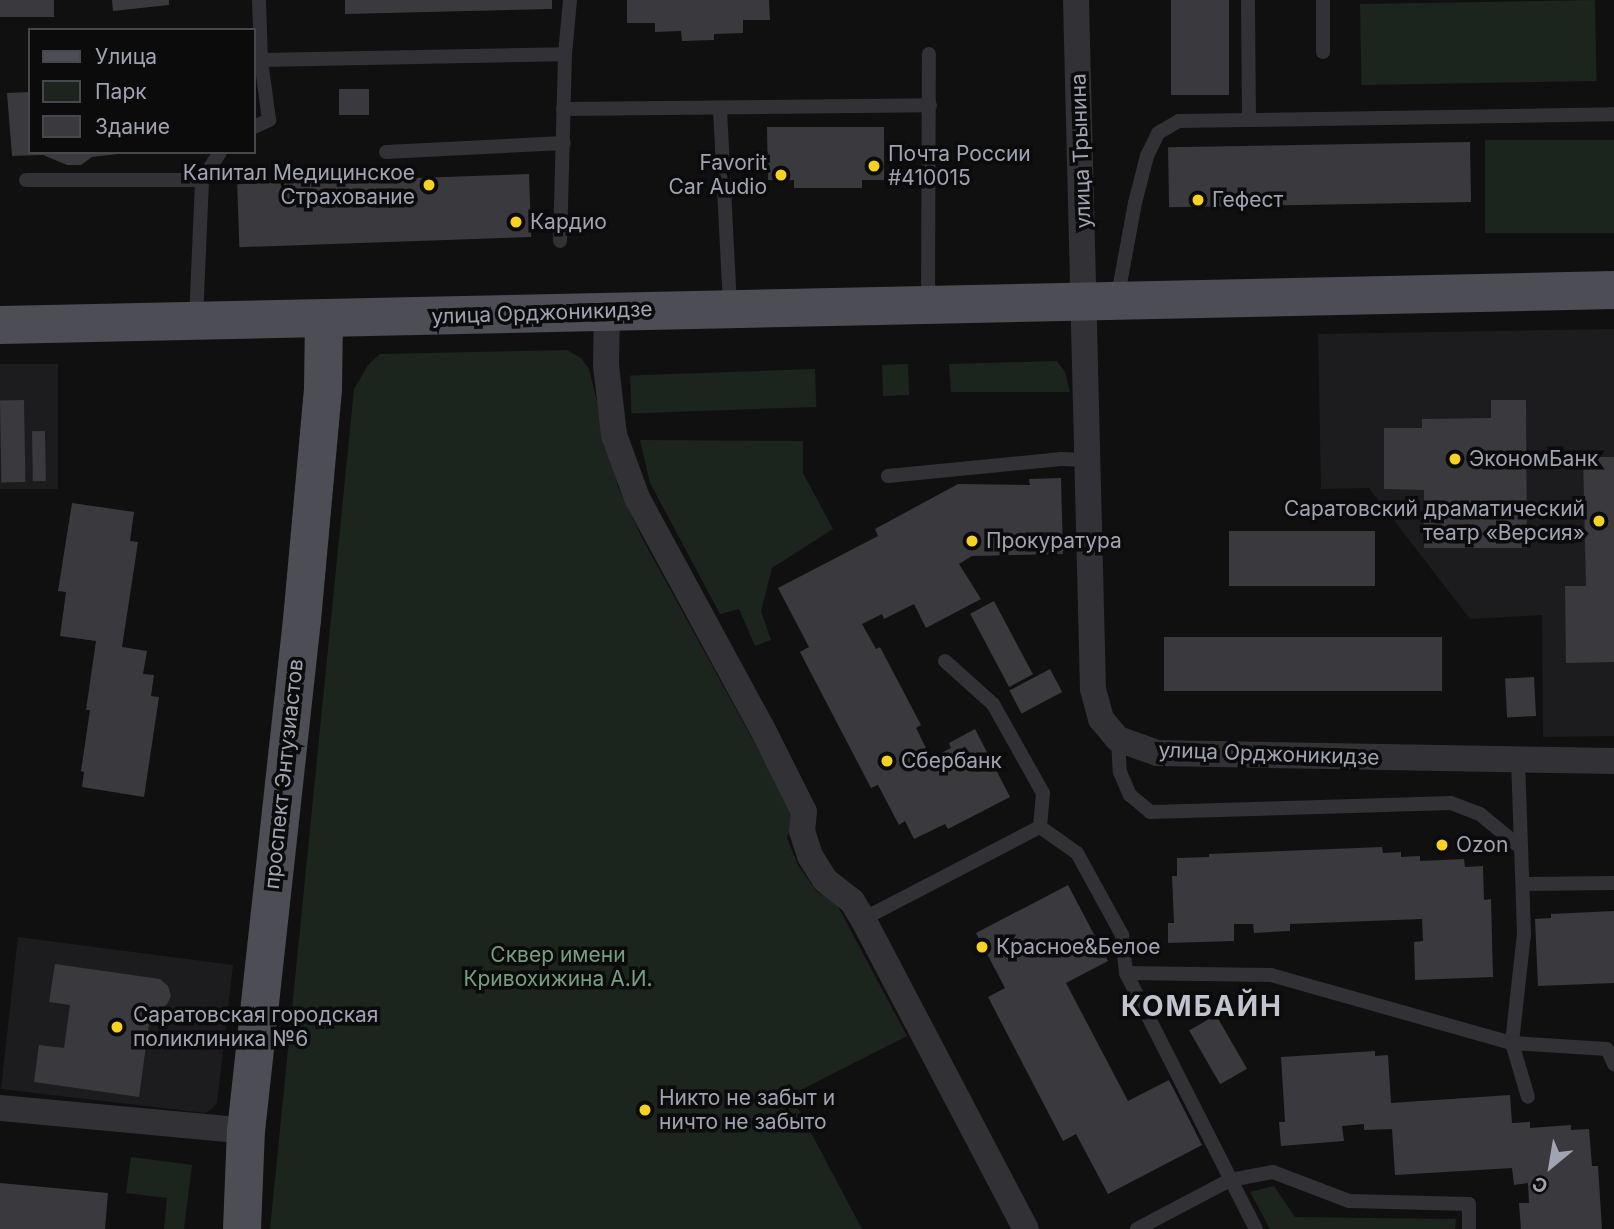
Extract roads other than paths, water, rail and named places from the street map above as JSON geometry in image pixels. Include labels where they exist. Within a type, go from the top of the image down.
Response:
[{"type":"main road","name":"улица Орджоникидзе","points":[[0,325],[1614,290]]},
{"type":"main road","name":"проспект Энтузиастов","points":[[242,1229],[246,1131],[303,607],[323,389],[324,320]]},
{"type":"street","name":"улица Трынина","points":[[1076,0],[1100,302]]},
{"type":"street","points":[[1100,302],[1087,460],[1093,689],[1101,719],[1118,739]]},
{"type":"street","points":[[607,312],[606,366],[614,435],[637,498],[761,726],[804,812],[802,831],[810,856],[825,880],[852,901],[863,919],[1027,1229]]},
{"type":"street","name":"улица Орджоникидзе","points":[[1118,739],[1157,753],[1614,761]]},
{"type":"street","points":[[0,1108],[246,1131]]},
{"type":"lane","points":[[256,126],[269,120],[261,60],[259,0]]},
{"type":"lane","points":[[560,241],[565,54],[570,0]]},
{"type":"lane","points":[[1248,0],[1249,120]]},
{"type":"lane","points":[[1323,0],[1323,52]]},
{"type":"lane","points":[[261,60],[565,54]]},
{"type":"lane","points":[[928,304],[929,54]]},
{"type":"lane","points":[[564,109],[930,105]]},
{"type":"lane","points":[[720,109],[730,308]]},
{"type":"lane","points":[[1100,302],[1135,203],[1147,156],[1158,134],[1179,121],[1614,114]]},
{"type":"lane","points":[[386,152],[564,143]]},
{"type":"lane","points":[[196,320],[202,180],[219,154]]},
{"type":"lane","points":[[26,180],[202,180]]},
{"type":"lane","points":[[888,476],[1061,459],[1087,460]]},
{"type":"lane","points":[[945,661],[993,704],[1043,793],[1040,827]]},
{"type":"lane","points":[[1118,739],[1120,772],[1130,795],[1150,812],[1451,803],[1480,814],[1520,847]]},
{"type":"lane","points":[[1518,760],[1524,934],[1512,1042],[1528,1097]]},
{"type":"lane","points":[[863,919],[1040,827]]},
{"type":"lane","points":[[1040,827],[1077,853],[1122,935],[1126,973],[1256,1229]]},
{"type":"lane","points":[[1524,884],[1614,883]]},
{"type":"lane","points":[[1126,973],[1271,975],[1512,1042],[1607,1049],[1614,1063]]},
{"type":"lane","points":[[1137,1229],[1230,1180],[1273,1171],[1349,1201],[1469,1204],[1469,1229]]},
{"type":"place","name":"Почта России #410015","points":[[874,166]]},
{"type":"place","name":"Favorit Car Audio","points":[[781,175]]},
{"type":"place","name":"Капитал Медицинское Страхование","points":[[429,185]]},
{"type":"place","name":"Гефест","points":[[1198,200]]},
{"type":"place","name":"Кардио","points":[[516,222]]},
{"type":"place","name":"ЭкономБанк","points":[[1455,459]]},
{"type":"place","name":"Саратовский драматический театр «Версия»","points":[[1599,521]]},
{"type":"place","name":"Прокуратура","points":[[972,541]]},
{"type":"place","name":"Сбербанк","points":[[887,761]]},
{"type":"place","name":"Ozon","points":[[1442,845]]},
{"type":"place","name":"Красное&Белое","points":[[982,947]]},
{"type":"place","name":"Саратовская городская поликлиника №6","points":[[117,1027]]},
{"type":"place","name":"Никто не забыт и ничто не забыто","points":[[645,1110]]},
{"type":"district","name":"КОМБАЙН","points":[[1202,1006]]},
{"type":"park label","name":"Сквер имени Кривохижина А.И.","points":[[558,967]]}]
